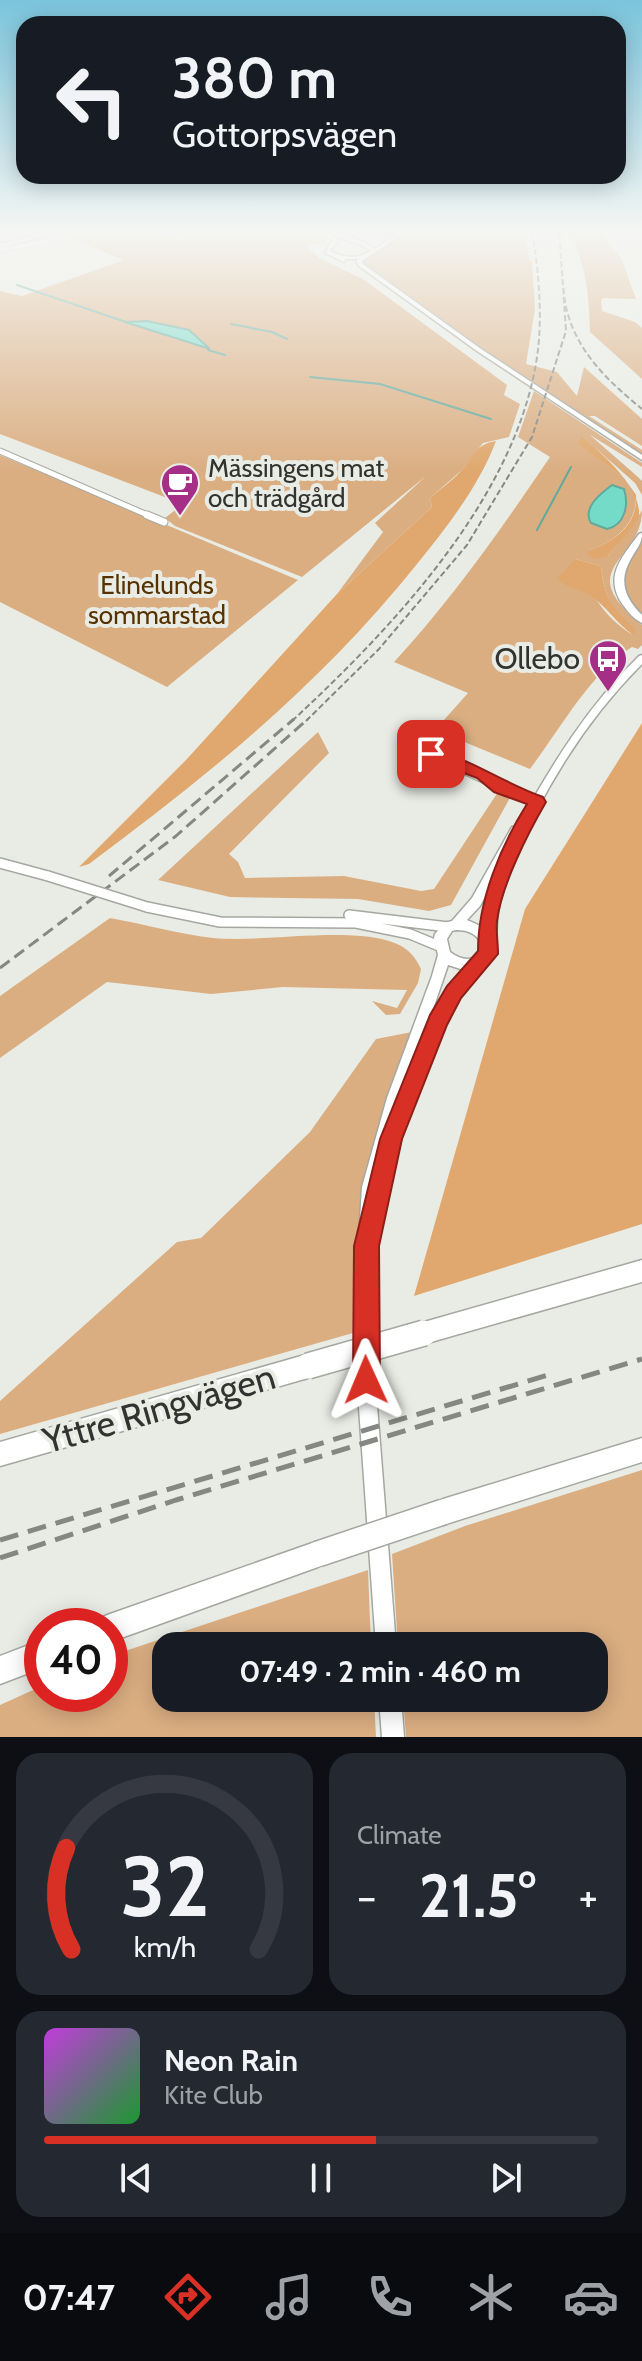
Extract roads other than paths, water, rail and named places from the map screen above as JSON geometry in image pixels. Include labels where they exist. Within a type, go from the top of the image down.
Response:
[{"type":"highway","name":"Yttre Ringvägen","points":[[0,1454],[642,1271]]},
{"type":"highway","points":[[128,1622],[443,1512],[642,1450]]},
{"type":"highway","points":[[0,1670],[24,1661]]},
{"type":"street","points":[[423,310],[642,458]]},
{"type":"street","points":[[0,451],[164,522]]},
{"type":"street","points":[[642,536],[619,570],[617,585],[620,596],[642,620]]},
{"type":"street","points":[[385,1632],[366,1380],[370,1187],[382,1136],[439,976],[443,932],[476,902],[502,851],[608,693],[642,658]]},
{"type":"street","points":[[431,754],[483,774],[500,788],[537,802]]},
{"type":"street","points":[[367,1246],[400,1112],[451,996],[488,954],[492,902],[526,819]]},
{"type":"street","points":[[0,863],[147,907],[217,921],[366,922],[406,932],[441,950],[459,965],[476,964]]},
{"type":"street","points":[[281,920],[319,914],[369,915],[475,927],[488,939]]},
{"type":"street","points":[[391,1712],[393,1737]]},
{"type":"water","points":[[147,321],[189,330],[210,349],[125,322]]},
{"type":"water","points":[[612,485],[624,489],[626,508],[622,519],[607,529],[591,523],[589,512],[594,502]]},
{"type":"waterway","points":[[91,310],[126,322]]},
{"type":"waterway","points":[[231,324],[272,332],[287,339]]},
{"type":"waterway","points":[[208,350],[225,355]]},
{"type":"waterway","points":[[310,377],[380,384],[491,419]]},
{"type":"waterway","points":[[537,530],[571,467]]},
{"type":"railway","points":[[292,721],[368,647],[440,562],[473,516],[500,469],[521,419],[538,352],[540,310]]},
{"type":"railway","points":[[306,721],[379,649],[467,545],[532,437],[566,331],[565,310]]},
{"type":"railway","points":[[567,310],[579,340],[596,366],[642,409]]},
{"type":"railway","points":[[109,876],[294,719]]},
{"type":"railway","points":[[0,968],[176,836],[308,719]]},
{"type":"railway","points":[[0,1558],[176,1500],[642,1359]]},
{"type":"railway","points":[[0,1540],[548,1375]]},
{"type":"place","name":"Mässingens mat och trädgård","points":[[180,517]]},
{"type":"place","name":"Ollebo","points":[[608,693]]},
{"type":"park label","name":"Elinelunds sommarstad","points":[[157,600]]}]
